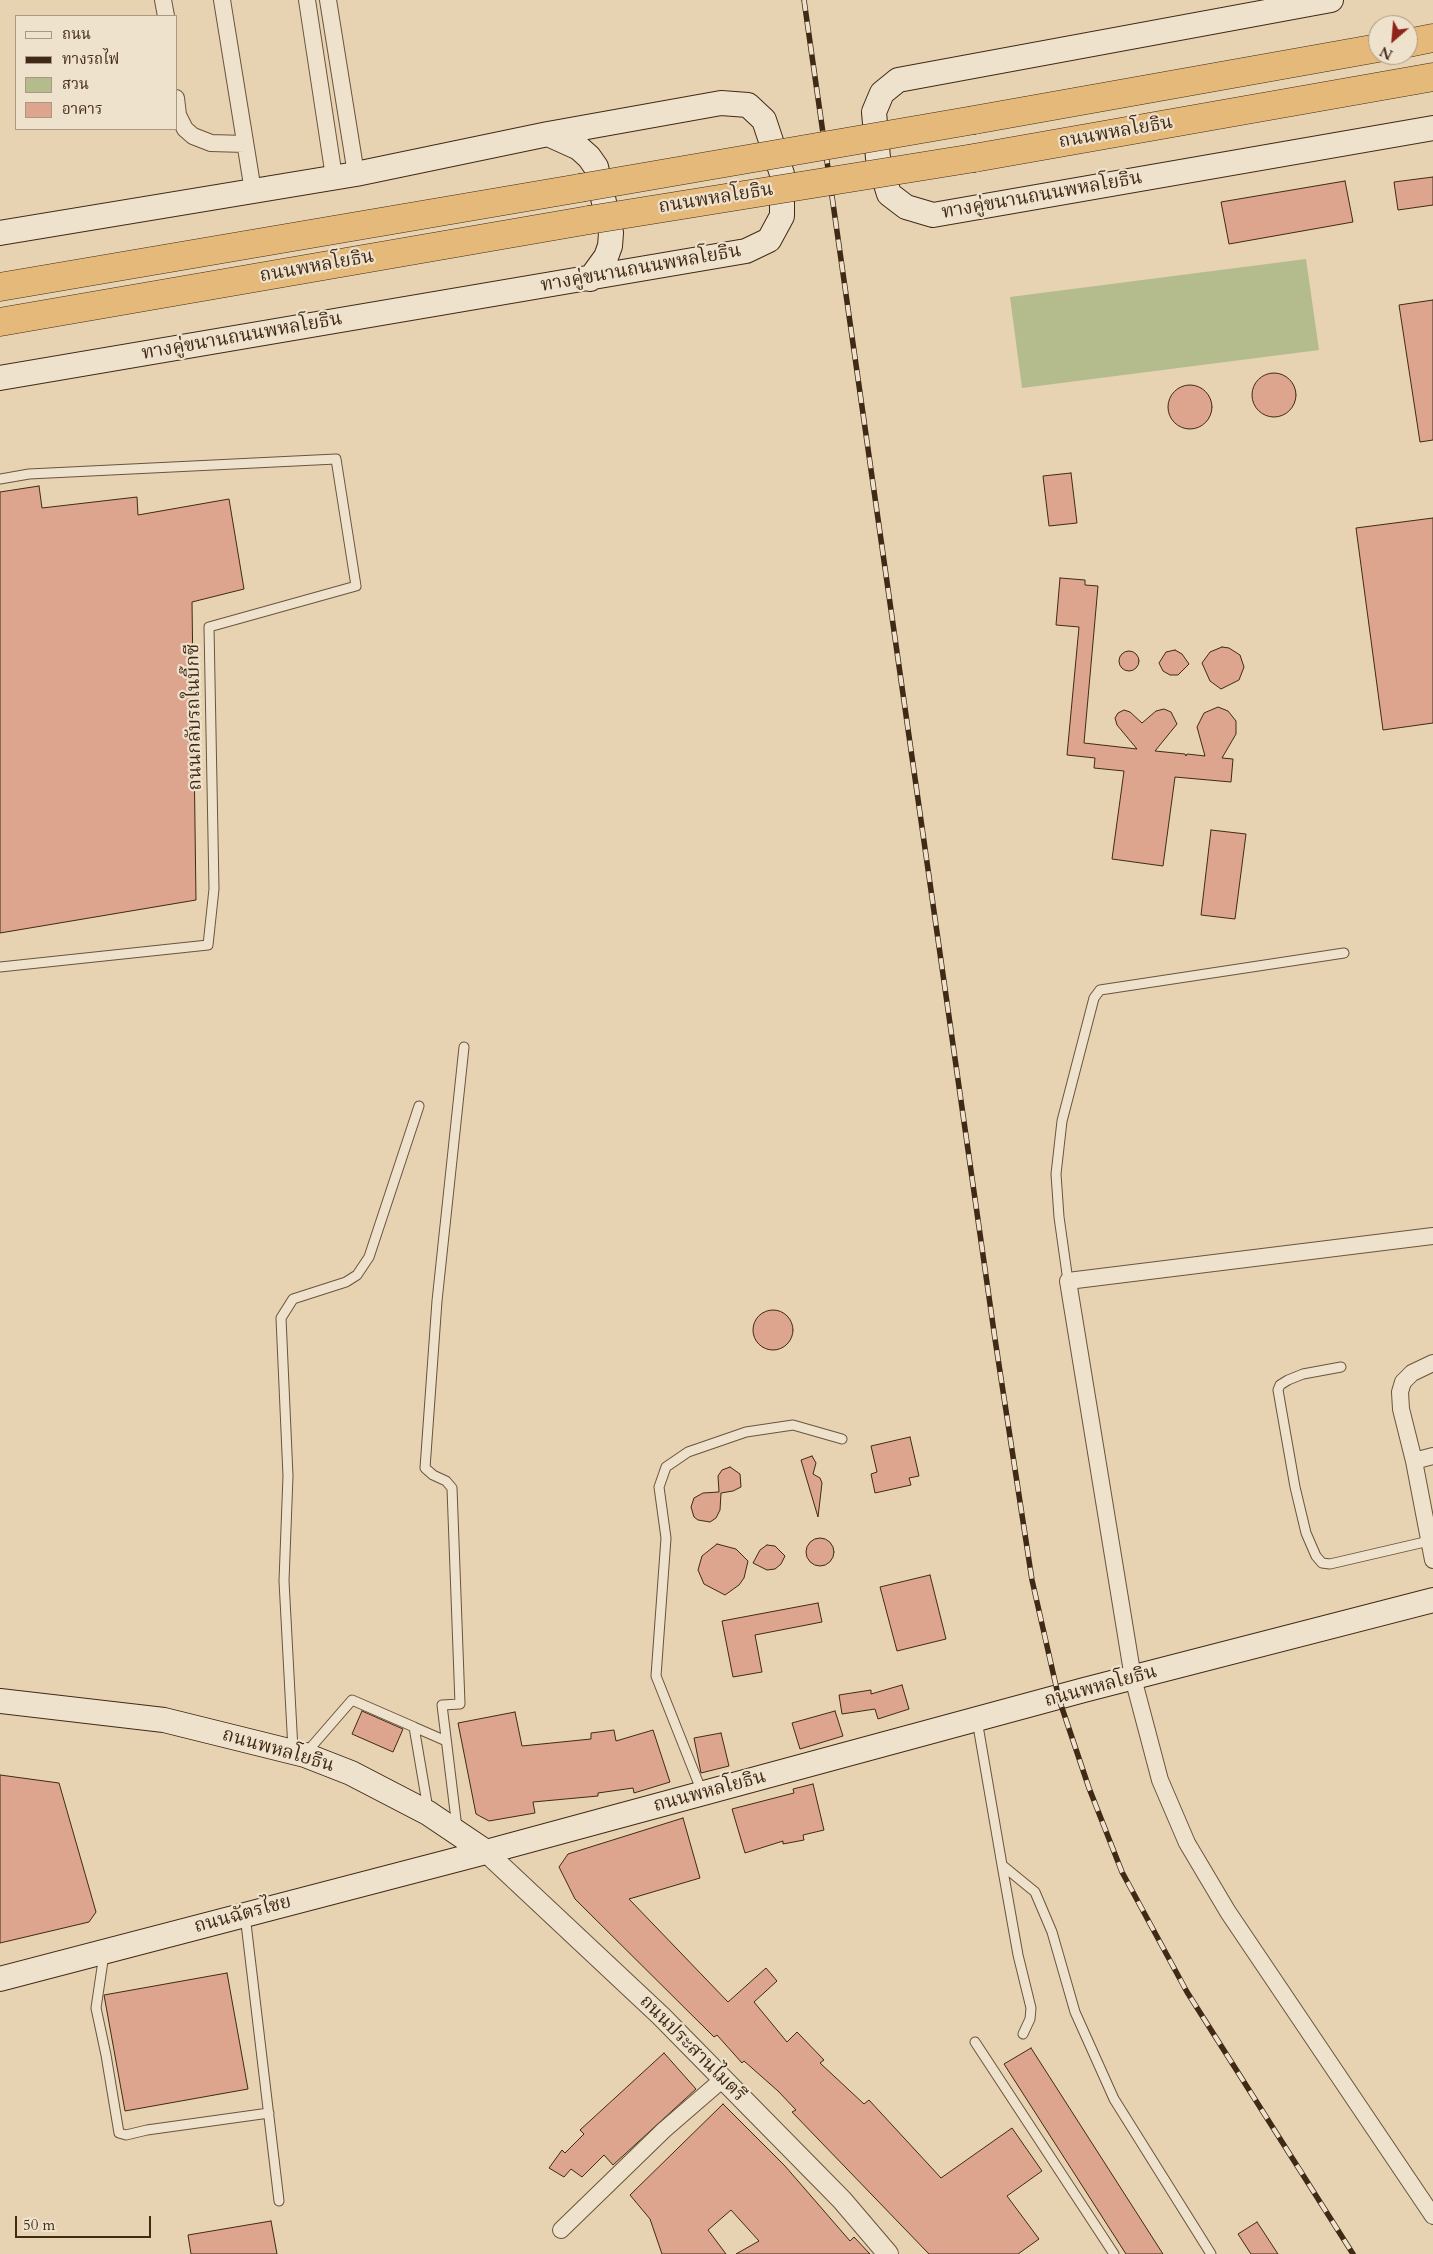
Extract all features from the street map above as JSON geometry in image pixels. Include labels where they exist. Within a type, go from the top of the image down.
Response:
[{"type":"highway","points":[[1418,41],[1433,38]]},
{"type":"highway","name":"ถนนพหลโยธิน","points":[[0,287],[974,120],[1368,50]]},
{"type":"highway","name":"ถนนพหลโยธิน","points":[[0,322],[589,220],[974,158],[1433,77]]},
{"type":"main road","name":"ทางคู่ขนานถนนพหลโยธิน","points":[[1332,0],[898,80],[882,93],[874,112],[878,158],[889,194],[906,207],[933,215],[1433,128]]},
{"type":"main road","name":"ทางคู่ขนานถนนพหลโยธิน","points":[[0,233],[345,175],[548,134],[721,103],[748,105],[764,120],[782,174],[782,216],[769,240],[746,251],[0,378]]},
{"type":"main road","points":[[548,134],[579,148],[596,167],[611,233],[610,246],[606,257],[590,279]]},
{"type":"main road","name":"ถนนพหลโยธิน","points":[[0,1701],[164,1720],[299,1754],[351,1773],[428,1813],[486,1852],[1133,1678],[1433,1600]]},
{"type":"main road","name":"ถนนฉัตรไชย","points":[[0,1978],[486,1852]]},
{"type":"street","points":[[163,0],[166,15]]},
{"type":"street","points":[[222,0],[253,191]]},
{"type":"street","points":[[306,0],[345,175]]},
{"type":"street","points":[[328,0],[345,175]]},
{"type":"street","points":[[178,115],[185,129],[193,136],[211,143],[245,144]]},
{"type":"street","points":[[1433,1236],[1068,1281],[1133,1678],[1160,1780],[1187,1843],[1228,1912],[1433,2216]]},
{"type":"street","points":[[1433,1363],[1412,1373],[1403,1382],[1400,1392],[1401,1409],[1414,1461],[1433,1560]]},
{"type":"street","points":[[1414,1461],[1433,1456]]},
{"type":"street","name":"ถนนประสานไมตรี","points":[[486,1852],[661,2016],[842,2200],[888,2254]]},
{"type":"street","points":[[562,2230],[664,2130],[723,2079]]},
{"type":"lane","name":"ถนนกลับรถในบิ๊กซี","points":[[0,479],[29,474],[336,459],[356,586],[209,627],[214,889],[208,945],[0,967]]},
{"type":"lane","points":[[1068,1281],[1059,1217],[1056,1174],[1062,1121],[1094,998],[1100,990],[1344,953]]},
{"type":"lane","points":[[458,1833],[442,1705],[460,1704],[452,1488],[446,1481],[433,1475],[425,1468],[437,1301],[464,1047]]},
{"type":"lane","points":[[299,1754],[284,1581],[288,1476],[281,1318],[293,1299],[308,1292],[330,1288],[346,1282],[357,1275],[369,1257],[420,1106]]},
{"type":"lane","points":[[1341,1367],[1303,1374],[1280,1385],[1278,1390],[1295,1488],[1306,1532],[1316,1556],[1322,1563],[1330,1564],[1429,1541]]},
{"type":"lane","points":[[703,1794],[656,1676],[666,1538],[659,1488],[666,1466],[688,1452],[746,1432],[793,1425],[842,1440]]},
{"type":"lane","points":[[299,1754],[352,1700],[446,1741]]},
{"type":"lane","points":[[977,1720],[1018,1956],[1032,2008],[1030,2020],[1022,2034]]},
{"type":"lane","points":[[414,1727],[428,1813]]},
{"type":"lane","points":[[1002,1865],[1035,1892],[1052,1932],[1075,2012],[1114,2099],[1211,2254]]},
{"type":"lane","points":[[245,1915],[279,2201]]},
{"type":"lane","points":[[104,1951],[96,2008],[119,2133],[126,2135],[147,2130],[269,2114]]},
{"type":"lane","points":[[975,2042],[1114,2254]]},
{"type":"green space","points":[[1306,259],[1319,350],[1022,388],[1010,297]]},
{"type":"building","points":[[1433,177],[1433,205],[1398,210],[1394,182]]},
{"type":"building","points":[[1345,181],[1353,222],[1229,244],[1221,202]]},
{"type":"building","points":[[1433,300],[1433,440],[1420,442],[1399,305]]},
{"type":"building","points":[[1278,373],[1290,379],[1295,386],[1295,404],[1290,411],[1283,416],[1270,417],[1262,414],[1255,407],[1252,391],[1255,383],[1262,376]]},
{"type":"building","points":[[1194,385],[1206,391],[1211,398],[1211,416],[1206,423],[1199,428],[1186,429],[1178,426],[1171,419],[1168,403],[1171,395],[1178,388]]},
{"type":"building","points":[[1071,473],[1077,523],[1049,526],[1043,476]]},
{"type":"building","points":[[39,486],[42,508],[137,497],[138,515],[229,499],[244,589],[192,602],[196,900],[0,933],[0,492]]},
{"type":"building","points":[[1433,518],[1433,723],[1383,730],[1356,528]]},
{"type":"building","points":[[1060,578],[1085,580],[1085,585],[1098,586],[1084,743],[1137,749],[1117,725],[1115,718],[1118,713],[1124,710],[1130,712],[1142,723],[1156,711],[1164,709],[1171,712],[1177,724],[1155,751],[1185,754],[1186,756],[1187,754],[1205,756],[1197,727],[1204,713],[1218,707],[1228,711],[1236,721],[1236,734],[1222,758],[1233,759],[1231,782],[1175,777],[1163,866],[1112,859],[1124,771],[1094,768],[1095,758],[1067,755],[1079,627],[1056,625]]},
{"type":"building","points":[[1222,647],[1229,648],[1240,655],[1244,667],[1239,680],[1221,689],[1210,681],[1202,663],[1210,652]]},
{"type":"building","points":[[1175,650],[1182,654],[1189,664],[1178,675],[1170,675],[1163,671],[1159,663],[1166,652]]},
{"type":"building","points":[[1129,651],[1136,654],[1139,661],[1136,668],[1129,671],[1122,668],[1119,661],[1122,654]]},
{"type":"building","points":[[1211,830],[1246,834],[1235,919],[1201,915]]},
{"type":"building","points":[[773,1310],[787,1316],[793,1330],[787,1344],[773,1350],[759,1344],[753,1330],[759,1316]]},
{"type":"building","points":[[910,1437],[919,1476],[909,1478],[911,1485],[875,1493],[871,1474],[877,1472],[871,1446]]},
{"type":"building","points":[[812,1456],[816,1463],[813,1474],[820,1478],[822,1483],[818,1517],[801,1460]]},
{"type":"building","points":[[730,1467],[740,1474],[741,1487],[733,1491],[721,1493],[720,1510],[716,1518],[710,1522],[698,1520],[694,1517],[691,1507],[694,1498],[703,1493],[719,1492],[718,1476],[722,1470]]},
{"type":"building","points":[[820,1538],[830,1542],[834,1552],[830,1562],[820,1566],[810,1562],[806,1552],[810,1542]]},
{"type":"building","points":[[717,1544],[736,1549],[748,1561],[744,1578],[739,1585],[725,1595],[704,1584],[698,1570],[702,1556]]},
{"type":"building","points":[[767,1545],[775,1546],[785,1556],[781,1564],[775,1569],[767,1570],[753,1563],[760,1550]]},
{"type":"building","points":[[930,1575],[946,1639],[897,1651],[880,1587]]},
{"type":"building","points":[[818,1603],[822,1622],[755,1635],[762,1672],[733,1677],[722,1621]]},
{"type":"building","points":[[902,1685],[909,1709],[878,1719],[875,1709],[842,1714],[839,1695],[871,1690],[871,1694]]},
{"type":"building","points":[[362,1711],[403,1729],[393,1752],[352,1734]]},
{"type":"building","points":[[835,1711],[843,1736],[800,1749],[792,1723]]},
{"type":"building","points":[[515,1712],[522,1746],[591,1739],[591,1733],[614,1730],[616,1741],[653,1730],[670,1782],[634,1793],[633,1788],[598,1793],[598,1796],[533,1802],[535,1813],[489,1821],[476,1814],[458,1723]]},
{"type":"building","points":[[721,1733],[729,1766],[701,1773],[694,1738]]},
{"type":"building","points":[[0,1775],[59,1783],[96,1912],[89,1922],[0,1943]]},
{"type":"building","points":[[813,1784],[824,1830],[803,1835],[804,1840],[783,1844],[783,1841],[745,1853],[732,1809],[794,1793],[793,1789]]},
{"type":"building","points":[[683,1818],[700,1878],[629,1899],[728,2002],[766,1968],[777,1981],[754,2002],[787,2042],[797,2032],[824,2060],[820,2063],[864,2104],[869,2100],[941,2178],[1012,2128],[1042,2171],[1007,2196],[1039,2239],[1018,2254],[929,2254],[792,2112],[796,2110],[778,2091],[744,2061],[742,2063],[717,2035],[714,2037],[575,1899],[559,1867],[568,1854]]},
{"type":"building","points":[[227,1973],[248,2089],[125,2111],[104,1995]]},
{"type":"building","points":[[1031,2048],[1163,2254],[1126,2254],[1004,2064]]},
{"type":"building","points":[[664,2053],[696,2089],[613,2165],[604,2155],[582,2177],[571,2169],[564,2177],[549,2168],[562,2150],[565,2153],[584,2134],[580,2130]]},
{"type":"building","points":[[723,2104],[785,2166],[850,2241],[854,2237],[870,2254],[736,2254],[759,2241],[731,2210],[708,2230],[726,2254],[662,2254],[650,2219],[630,2195]]},
{"type":"building","points":[[271,2221],[277,2254],[191,2254],[188,2235]]},
{"type":"building","points":[[1257,2222],[1278,2254],[1251,2254],[1238,2234]]},
{"type":"railway","points":[[804,0],[995,1339],[1032,1580],[1059,1699],[1089,1788],[1122,1872],[1187,1992],[1353,2254]]}]
